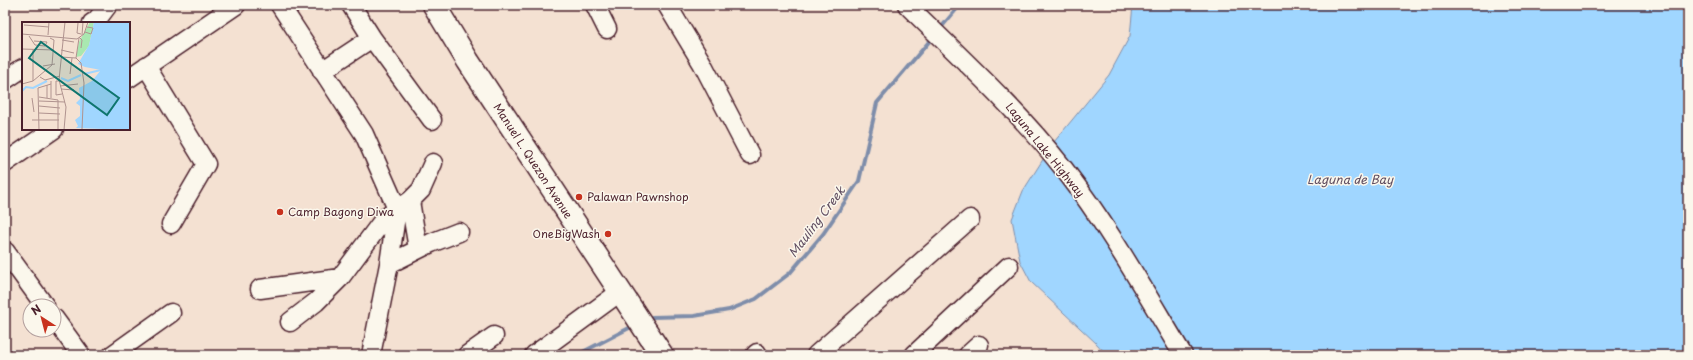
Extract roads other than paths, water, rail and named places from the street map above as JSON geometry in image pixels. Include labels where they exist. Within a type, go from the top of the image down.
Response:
[{"type":"main road","name":"Manuel L. Quezon Avenue","points":[[439,7],[468,61],[660,351]]},
{"type":"street","points":[[93,22],[108,5]]},
{"type":"street","points":[[130,77],[236,5]]},
{"type":"street","points":[[280,5],[364,134],[404,205],[418,249]]},
{"type":"street","points":[[351,5],[372,38],[432,120]]},
{"type":"street","points":[[595,5],[607,29]]},
{"type":"street","points":[[667,5],[702,63],[750,155]]},
{"type":"street","name":"Laguna Lake Highway","points":[[907,5],[1014,110],[1064,170],[1114,242],[1183,355]]},
{"type":"street","points":[[322,71],[372,38]]},
{"type":"street","points":[[146,66],[206,164],[171,224]]},
{"type":"street","points":[[5,80],[22,69]]},
{"type":"street","points":[[5,162],[53,130]]},
{"type":"street","points":[[290,322],[316,302],[340,278],[384,219],[404,205],[421,190],[433,163]]},
{"type":"street","points":[[371,355],[389,264],[404,205]]},
{"type":"street","points":[[816,355],[970,219]]},
{"type":"street","points":[[389,264],[418,249],[459,232]]},
{"type":"street","points":[[5,251],[39,298]]},
{"type":"street","points":[[914,355],[1009,266]]},
{"type":"street","points":[[260,289],[340,278]]},
{"type":"street","points":[[534,355],[622,295]]},
{"type":"street","points":[[112,355],[171,313]]},
{"type":"street","points":[[62,329],[81,355]]},
{"type":"street","points":[[467,355],[494,336]]},
{"type":"water","name":"Laguna de Bay","points":[[1133,5],[1688,5],[1688,355],[1107,355],[1031,282],[1020,261],[1012,219],[1023,191],[1054,142],[1109,75],[1130,36]]},
{"type":"waterway","name":"Mauling Creek","points":[[939,30],[960,5]]},
{"type":"waterway","name":"Mauling Creek","points":[[647,319],[652,317],[694,316],[729,310],[756,299],[790,273],[823,234],[859,181],[877,103],[933,37]]},
{"type":"waterway","name":"Mauling Creek","points":[[577,355],[635,325]]},
{"type":"place","name":"Palawan Pawnshop","points":[[579,197]]},
{"type":"place","name":"Camp Bagong Diwa","points":[[280,212]]},
{"type":"place","name":"OneBigWash","points":[[608,234]]}]
